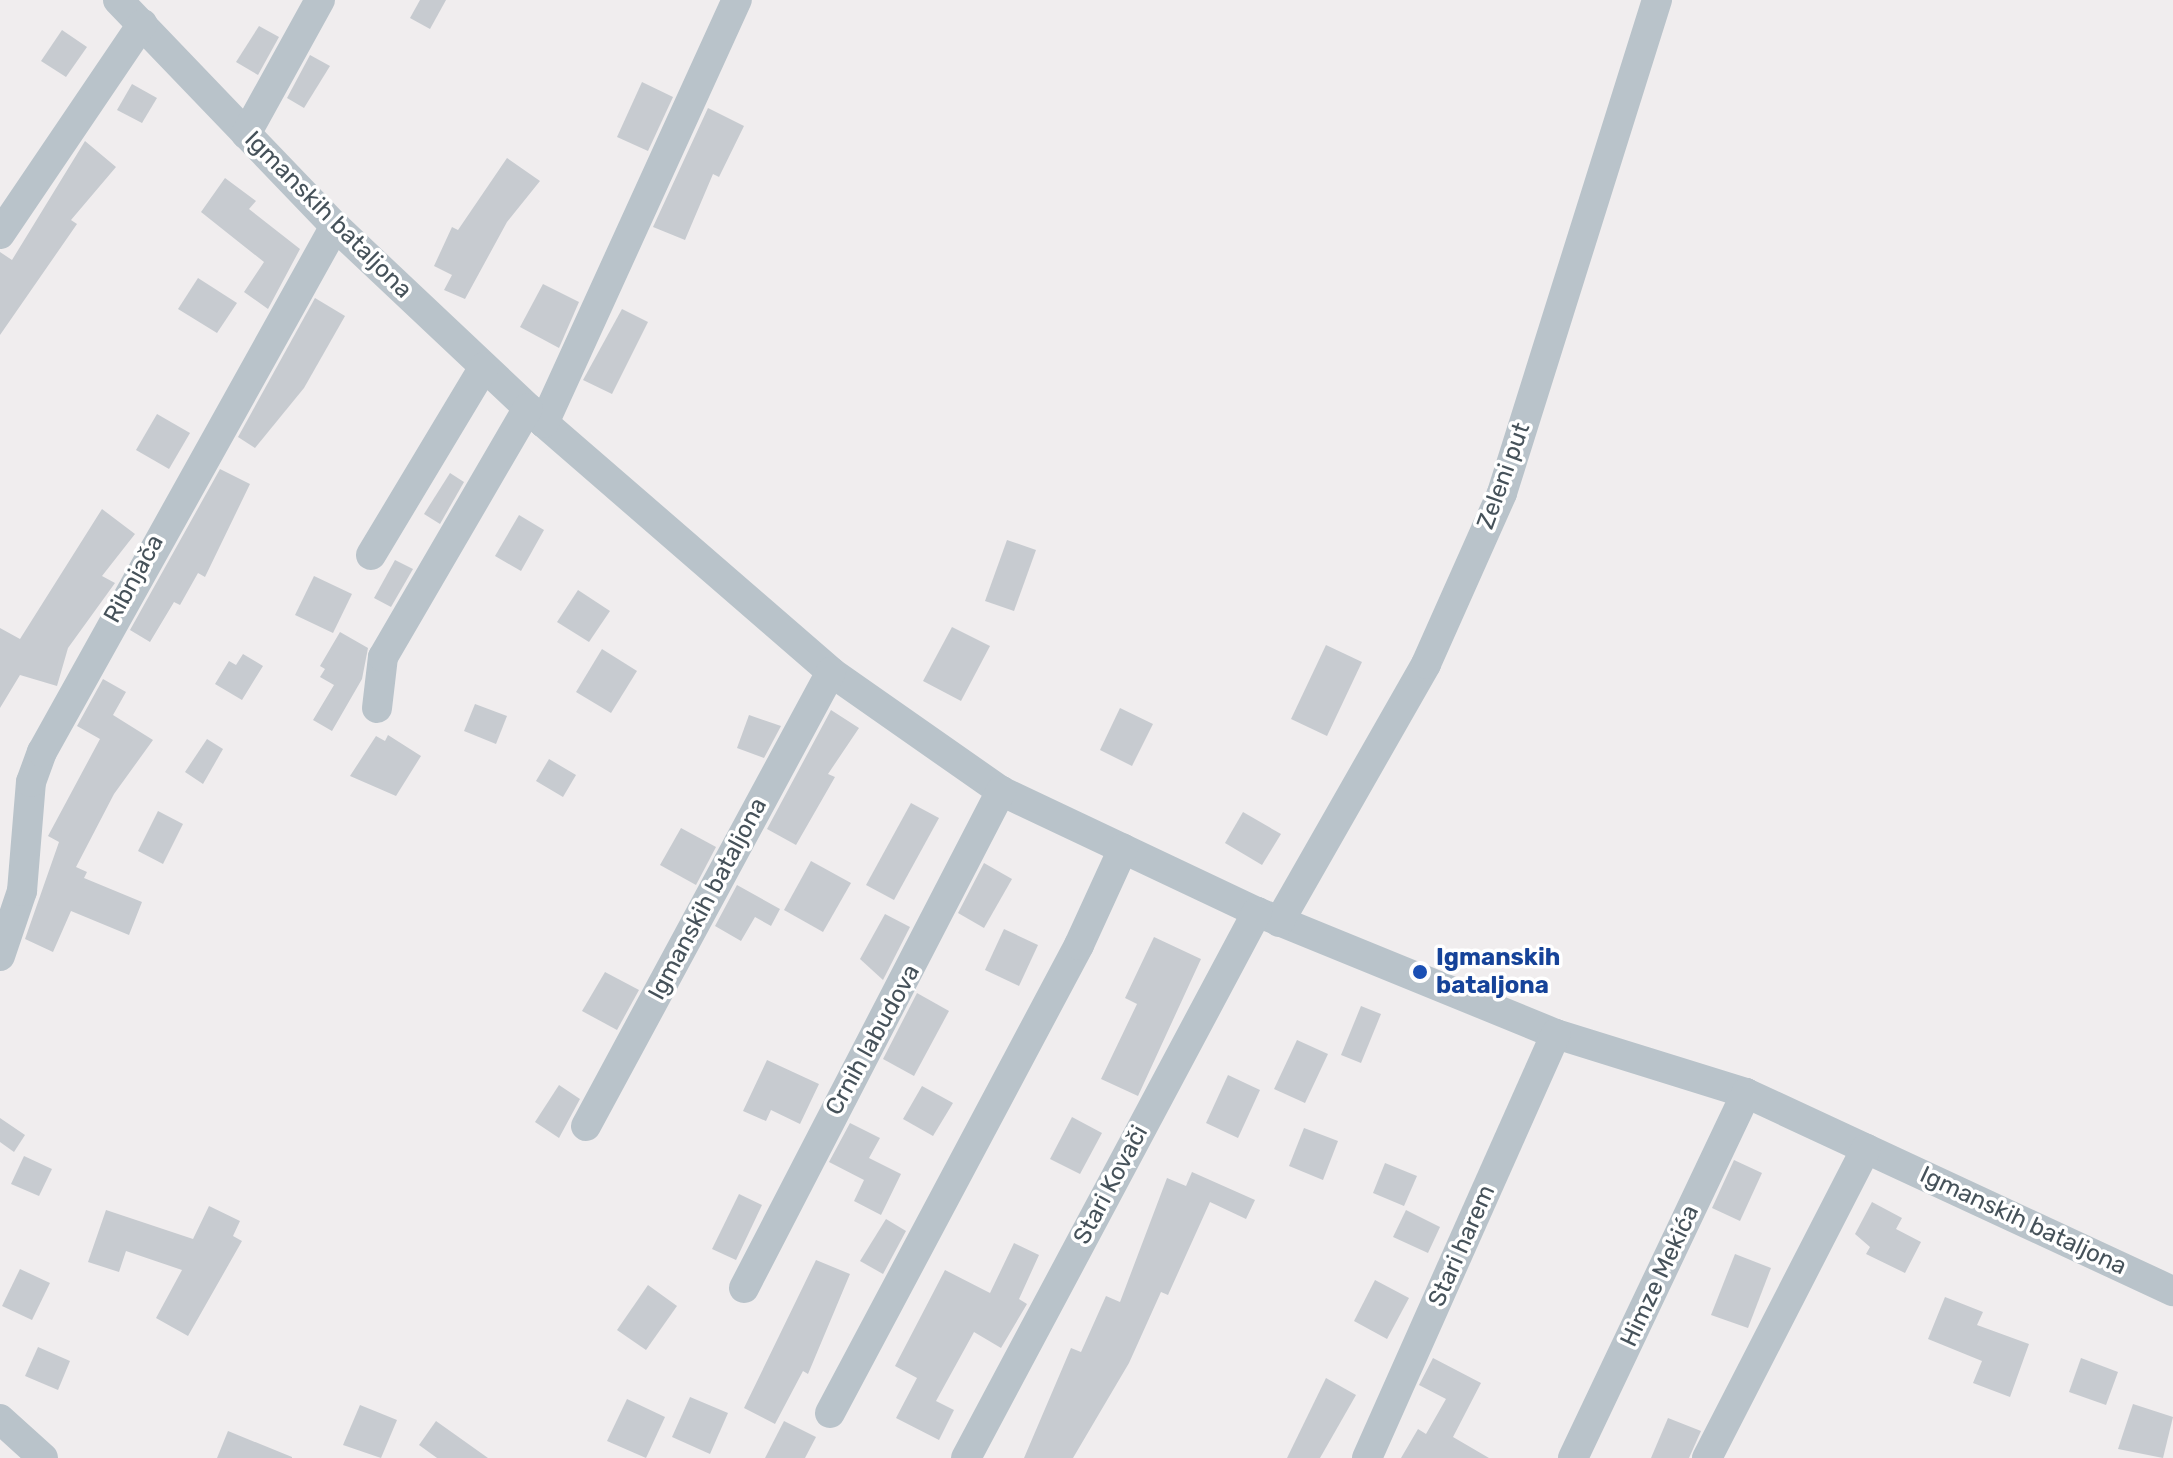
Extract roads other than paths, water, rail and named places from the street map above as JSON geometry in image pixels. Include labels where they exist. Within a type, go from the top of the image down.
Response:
[{"type":"street","name":"Igmanskih bataljona","points":[[118,0],[335,226],[536,416],[831,672],[1001,791],[1268,917],[1556,1034],[1746,1093],[2173,1291]]},
{"type":"street","points":[[246,134],[320,0]]},
{"type":"street","points":[[377,708],[383,657],[536,416],[737,0]]},
{"type":"street","name":"Zeleni put","points":[[1268,917],[1426,664],[1502,493],[1657,0]]},
{"type":"street","points":[[0,234],[142,24]]},
{"type":"street","name":"Ribnjača","points":[[0,956],[22,891],[31,782],[42,752],[335,226]]},
{"type":"street","points":[[371,555],[484,367]]},
{"type":"street","name":"Igmanskih bataljona","points":[[586,1126],[831,672]]},
{"type":"street","name":"Crnih labudova","points":[[744,1288],[1001,791]]},
{"type":"street","points":[[830,1413],[1079,945],[1123,849]]},
{"type":"street","name":"Stari Kovači","points":[[966,1458],[1268,917]]},
{"type":"street","name":"Stari harem","points":[[1367,1458],[1556,1034]]},
{"type":"street","name":"Himze Mekića","points":[[1573,1458],[1746,1093]]},
{"type":"street","points":[[1707,1458],[1866,1148]]},
{"type":"street","points":[[0,1419],[43,1458]]},
{"type":"place","name":"Igmanskih bataljona","points":[[1420,972]]}]
